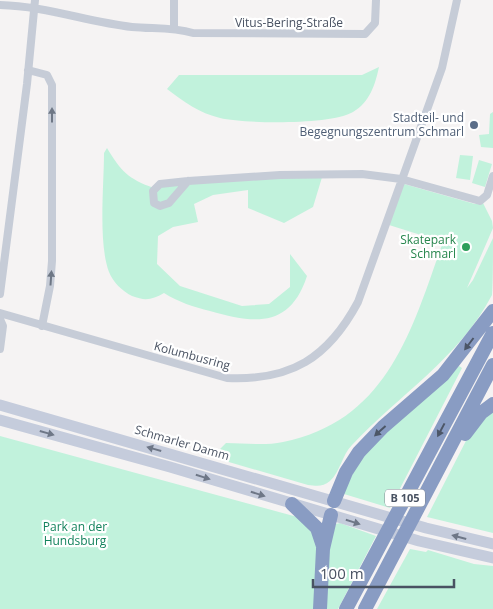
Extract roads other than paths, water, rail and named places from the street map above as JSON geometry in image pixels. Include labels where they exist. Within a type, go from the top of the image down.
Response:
[{"type":"highway","points":[[320,609],[323,548],[333,508],[346,472],[359,452],[383,427],[443,376],[493,310]]},
{"type":"highway","name":"B 105","points":[[346,609],[493,333]]},
{"type":"highway","name":"B 105","points":[[365,609],[493,365]]},
{"type":"highway","points":[[436,472],[451,460],[469,426],[493,404]]},
{"type":"highway","points":[[292,504],[317,528],[323,548]]},
{"type":"street","points":[[0,294],[35,0]]},
{"type":"street","points":[[174,0],[174,28]]},
{"type":"street","name":"Vitus-Bering-Straße","points":[[0,5],[34,8],[132,27],[174,28],[193,33],[365,34],[375,23],[376,0]]},
{"type":"street","name":"Kolumbusring","points":[[0,313],[227,378],[250,379],[282,374],[324,350],[348,321],[361,293],[442,68],[457,0]]},
{"type":"street","points":[[28,70],[47,75],[52,86],[52,261],[50,286],[42,326]]},
{"type":"street","points":[[188,181],[167,205],[160,206],[154,202],[152,194],[157,186],[188,181],[343,174],[401,179],[480,201],[487,194],[493,176]]},
{"type":"street","points":[[0,319],[3,326],[0,349]]},
{"type":"street","name":"Schmarler Damm","points":[[0,405],[333,508]]},
{"type":"street","points":[[0,420],[292,504],[356,508],[426,528],[493,544]]},
{"type":"street","points":[[333,508],[375,528],[419,541],[493,558]]},
{"type":"place","name":"Stadteil- und Begegnungszentrum Schmarl","points":[[474,125]]},
{"type":"place","name":"Skatepark Schmarl","points":[[466,247]]},
{"type":"park label","name":"Park an der Hundsburg","points":[[75,534]]}]
